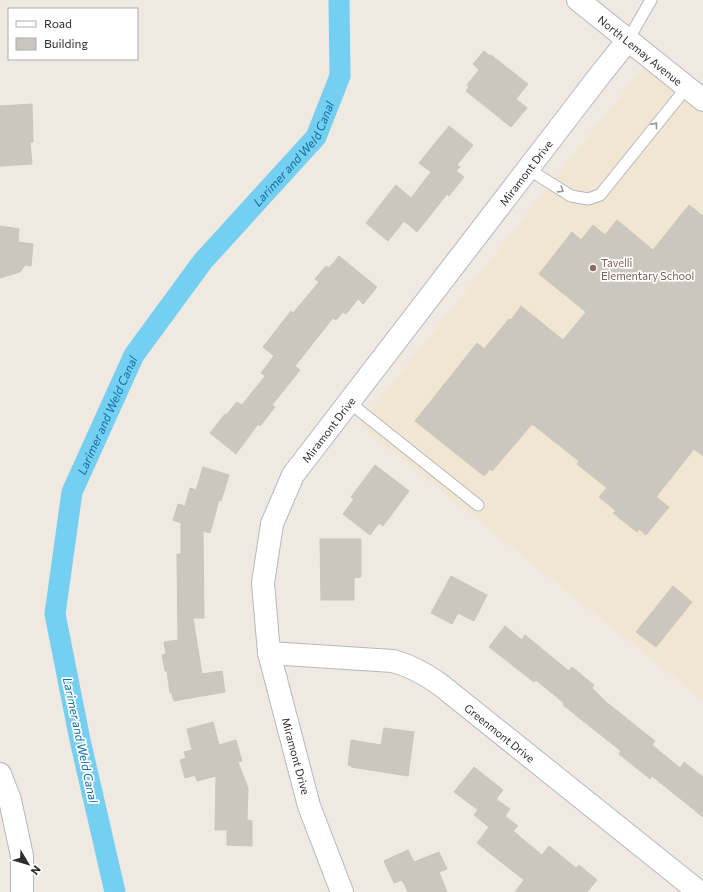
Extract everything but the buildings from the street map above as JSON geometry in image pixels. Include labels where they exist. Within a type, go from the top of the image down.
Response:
[{"type":"street","name":"North Lemay Avenue","points":[[578,0],[695,93]]},
{"type":"street","name":"Miramont Drive","points":[[342,892],[309,806],[269,653],[263,583],[272,524],[293,476],[628,40]]},
{"type":"street","name":"Greenmont Drive","points":[[269,653],[393,661],[424,673],[699,892]]},
{"type":"street","points":[[0,774],[10,800],[22,856],[22,892]]},
{"type":"lane","points":[[628,40],[651,0]]},
{"type":"lane","points":[[528,170],[571,196],[588,199],[600,195],[695,93]]},
{"type":"lane","points":[[350,403],[478,505]]},
{"type":"shaded area","name":"Tavelli Elementary School","points":[[646,64],[703,111],[703,700],[360,425]]},
{"type":"waterway","name":"Larimer and Weld Canal","points":[[115,892],[80,740],[55,614],[72,492],[134,355],[203,261],[316,137],[340,76],[339,0]]},
{"type":"place","name":"Tavelli Elementary School","points":[[593,268]]}]
